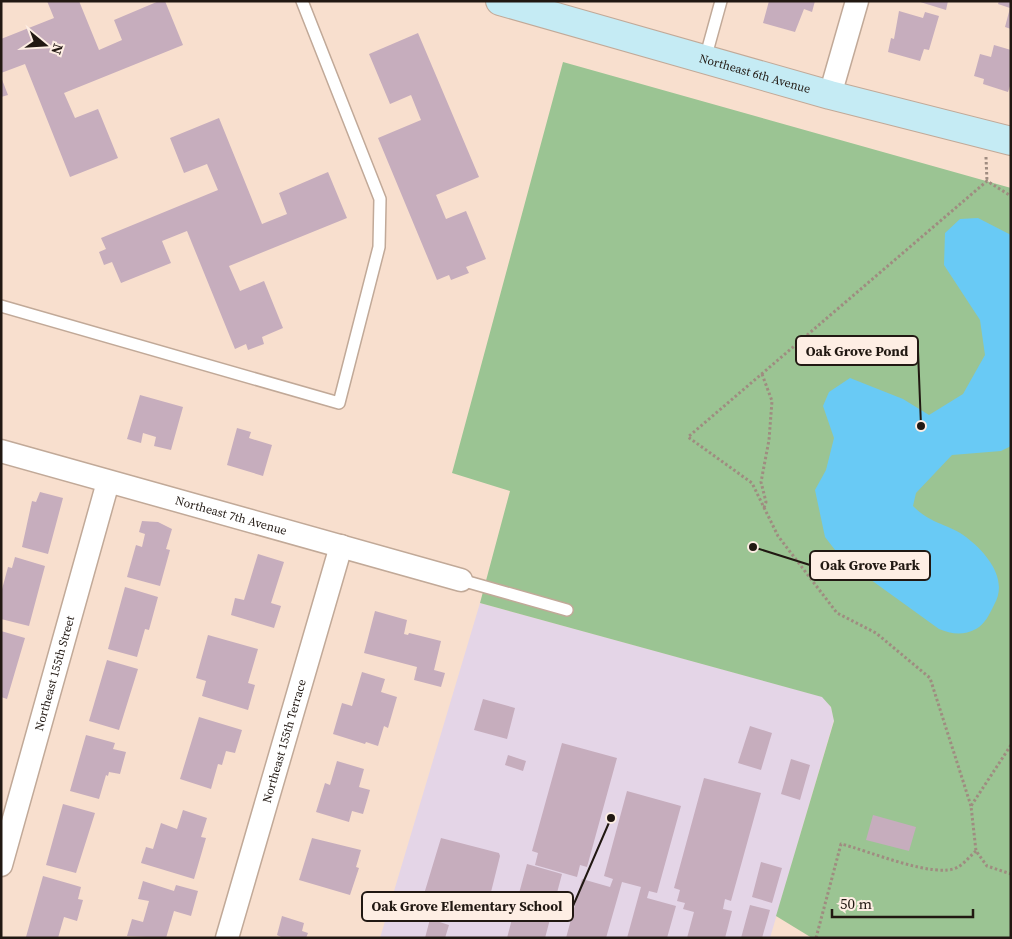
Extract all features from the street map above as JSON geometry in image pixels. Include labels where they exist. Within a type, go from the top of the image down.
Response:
[{"type":"main road","name":"Northeast 6th Avenue","points":[[500,1],[830,95],[1011,141]]},
{"type":"street","points":[[830,95],[857,1]]},
{"type":"street","name":"Northeast 7th Avenue","points":[[1,451],[461,580]]},
{"type":"street","name":"Northeast 155th Street","points":[[1,865],[108,482]]},
{"type":"street","name":"Northeast 155th Terrace","points":[[227,938],[341,546]]},
{"type":"lane","points":[[1,306],[339,403],[379,246],[380,198],[302,1]]},
{"type":"lane","points":[[704,59],[721,1]]},
{"type":"lane","points":[[461,580],[567,610]]},
{"type":"path","points":[[1011,196],[987,181],[688,437],[752,483],[778,536],[837,613],[876,633],[930,678],[971,806],[976,850],[987,866],[1011,874]]},
{"type":"path","points":[[762,374],[772,401],[769,440],[761,482],[766,502],[764,508]]},
{"type":"path","points":[[971,806],[1011,745]]},
{"type":"path","points":[[816,938],[841,844],[906,864],[940,871],[958,867],[976,850]]},
{"type":"shaded area","points":[[480,603],[823,697],[831,707],[834,720],[770,938],[380,938]]},
{"type":"green space","points":[[563,62],[1011,188],[1011,938],[812,938],[776,916],[834,721],[831,707],[822,697],[480,603],[510,491],[452,473]]},
{"type":"water","points":[[978,218],[1011,235],[1011,446],[1001,451],[952,455],[916,493],[913,506],[926,517],[953,529],[974,543],[994,568],[999,586],[998,596],[994,605],[982,625],[966,633],[957,634],[939,629],[842,559],[825,537],[815,490],[826,470],[834,438],[823,406],[829,392],[850,378],[903,399],[929,415],[963,394],[985,355],[980,320],[944,265],[945,233],[960,219]]},
{"type":"building","points":[[47,1],[79,1],[99,50],[122,40],[114,20],[159,1],[165,1],[183,45],[64,93],[75,118],[98,109],[118,158],[70,177],[25,64],[1,73],[1,39],[54,18]]},
{"type":"building","points":[[769,1],[815,1],[812,12],[804,9],[795,32],[763,23]]},
{"type":"building","points":[[917,1],[948,1],[946,10]]},
{"type":"building","points":[[999,1],[1011,1],[1011,29],[1005,27],[1010,8],[998,4]]},
{"type":"building","points":[[899,11],[923,18],[925,12],[939,16],[929,50],[924,49],[920,61],[888,52],[891,38],[894,39]]},
{"type":"building","points":[[418,33],[479,177],[436,195],[446,219],[466,211],[486,259],[466,267],[469,273],[451,280],[449,275],[437,280],[378,138],[421,120],[411,95],[390,104],[369,54]]},
{"type":"building","points":[[994,45],[1011,50],[1011,83],[1008,92],[983,84],[984,79],[974,76],[980,54],[991,57]]},
{"type":"building","points":[[1,77],[8,95],[1,97]]},
{"type":"building","points":[[219,118],[262,224],[287,214],[279,193],[328,172],[347,218],[229,266],[240,291],[264,281],[283,328],[262,337],[264,344],[248,350],[246,344],[235,349],[187,231],[162,241],[171,263],[121,283],[112,262],[104,265],[99,252],[106,249],[101,238],[218,190],[207,164],[184,173],[170,138]]},
{"type":"building","points":[[140,395],[183,407],[171,450],[154,446],[156,437],[143,433],[141,443],[127,439]]},
{"type":"building","points":[[237,428],[251,432],[249,438],[272,445],[263,476],[227,465]]},
{"type":"building","points":[[40,492],[63,498],[48,554],[22,547],[32,501],[36,502]]},
{"type":"building","points":[[142,521],[158,522],[172,529],[166,549],[170,550],[160,586],[127,577],[136,545],[142,547],[145,534],[139,532]]},
{"type":"building","points":[[258,554],[284,562],[271,603],[281,606],[274,628],[231,615],[235,598],[244,600]]},
{"type":"building","points":[[15,557],[45,566],[29,626],[1,619],[1,593],[8,567],[12,568]]},
{"type":"building","points":[[125,587],[158,597],[149,630],[145,629],[137,657],[108,649]]},
{"type":"building","points":[[375,611],[407,620],[404,634],[408,635],[409,633],[441,641],[434,670],[445,673],[441,687],[414,680],[417,667],[364,653]]},
{"type":"building","points":[[1,631],[25,638],[7,699],[1,697]]},
{"type":"building","points":[[208,635],[258,649],[248,683],[255,685],[248,710],[202,696],[206,681],[196,678]]},
{"type":"building","points":[[107,660],[138,669],[119,730],[89,721]]},
{"type":"building","points":[[362,672],[385,679],[381,692],[397,697],[388,728],[384,726],[378,746],[333,734],[342,703],[352,706]]},
{"type":"building","points":[[483,699],[515,708],[507,739],[474,730]]},
{"type":"building","points":[[199,717],[242,730],[235,753],[226,751],[222,765],[218,764],[211,789],[180,779]]},
{"type":"building","points":[[750,726],[772,733],[761,770],[738,763]]},
{"type":"building","points":[[86,735],[115,743],[113,749],[126,752],[120,774],[109,772],[108,776],[106,775],[99,799],[70,791]]},
{"type":"building","points":[[562,743],[617,758],[587,867],[580,865],[577,877],[535,865],[538,853],[532,851]]},
{"type":"building","points":[[508,755],[526,761],[523,771],[505,765]]},
{"type":"building","points":[[791,759],[810,765],[800,800],[781,794]]},
{"type":"building","points":[[337,761],[364,769],[359,787],[370,790],[363,814],[352,811],[349,822],[316,812],[325,783],[330,785]]},
{"type":"building","points":[[704,778],[761,793],[731,901],[725,899],[723,909],[732,911],[725,938],[687,938],[694,912],[683,909],[685,903],[677,901],[680,890],[674,888]]},
{"type":"building","points":[[627,791],[681,806],[657,893],[649,891],[647,898],[676,906],[667,938],[627,938],[641,887],[622,882],[606,938],[566,938],[582,879],[610,887],[613,879],[604,876]]},
{"type":"building","points":[[63,804],[95,813],[76,873],[46,865]]},
{"type":"building","points":[[183,810],[207,818],[201,837],[206,838],[194,879],[141,863],[146,847],[153,849],[161,823],[177,829]]},
{"type":"building","points":[[873,815],[916,827],[909,851],[866,840]]},
{"type":"building","points":[[312,838],[361,850],[356,867],[359,868],[350,895],[299,880]]},
{"type":"building","points":[[441,838],[499,853],[500,856],[489,900],[515,908],[527,864],[562,874],[545,938],[507,938],[512,919],[485,911],[482,920],[479,922],[423,907],[421,904]]},
{"type":"building","points":[[761,862],[782,868],[772,903],[752,897]]},
{"type":"building","points":[[43,876],[81,887],[78,899],[83,900],[77,921],[64,917],[58,938],[26,937]]},
{"type":"building","points":[[143,881],[174,891],[176,885],[198,891],[191,916],[174,911],[166,938],[127,936],[132,919],[143,922],[149,901],[138,899]]},
{"type":"building","points":[[750,905],[770,910],[762,938],[741,938]]},
{"type":"building","points":[[282,916],[304,923],[302,931],[308,933],[306,938],[283,938],[277,935]]},
{"type":"building","points":[[430,919],[449,925],[445,938],[425,938]]},
{"type":"place","name":"Oak Grove Pond","points":[[921,426]]},
{"type":"place","name":"Oak Grove Park","points":[[753,547]]},
{"type":"place","name":"Oak Grove Elementary School","points":[[611,818]]}]
